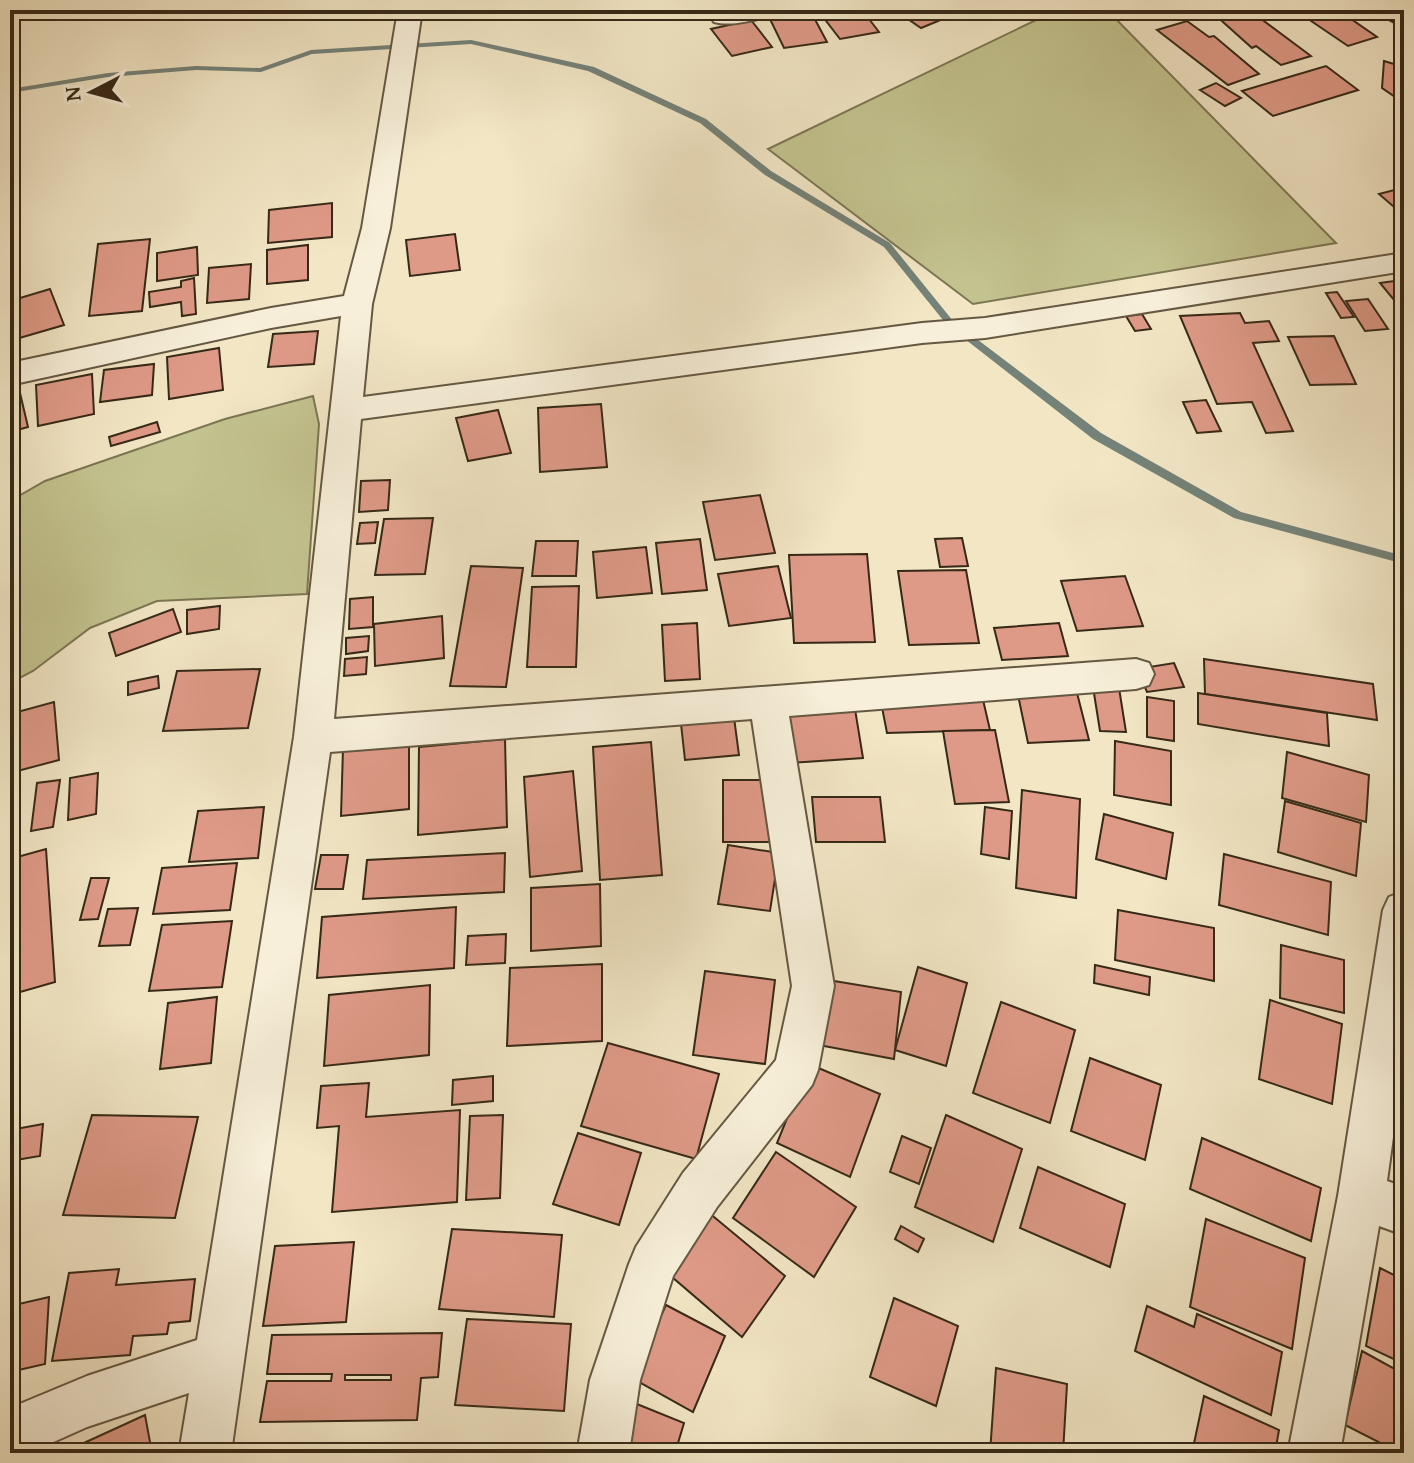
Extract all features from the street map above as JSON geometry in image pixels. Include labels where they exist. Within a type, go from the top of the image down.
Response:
[{"type":"street","points":[[723,17],[765,10]]},
{"type":"street","points":[[205,1453],[313,737],[357,304],[376,228],[409,19]]},
{"type":"street","points":[[348,410],[922,333],[985,328],[1404,262]]},
{"type":"street","points":[[10,374],[271,318],[357,304]]},
{"type":"street","points":[[313,737],[1136,674]]},
{"type":"street","points":[[603,1453],[615,1380],[653,1264],[700,1190],[796,1070],[802,1048],[813,986],[768,701]]},
{"type":"street","points":[[1314,1453],[1383,1204],[1404,910]]},
{"type":"street","points":[[10,1435],[30,1424],[116,1392],[220,1358]]},
{"type":"green space","points":[[1057,10],[1107,10],[1336,243],[973,304],[768,149]]},
{"type":"green space","points":[[313,396],[319,424],[307,594],[157,601],[90,628],[33,671],[10,683],[10,501],[45,481],[225,419]]},
{"type":"building","points":[[862,10],[879,32],[840,39],[820,13]]},
{"type":"building","points":[[895,10],[949,10],[955,14],[921,28]]},
{"type":"building","points":[[1132,10],[1172,10],[1143,19]]},
{"type":"building","points":[[1249,10],[1311,56],[1281,65],[1256,46],[1252,48],[1213,13]]},
{"type":"building","points":[[1295,10],[1338,10],[1377,37],[1348,46]]},
{"type":"building","points":[[1364,10],[1404,10],[1404,28],[1372,11]]},
{"type":"building","points":[[811,12],[827,42],[784,48],[769,17]]},
{"type":"building","points":[[751,20],[772,47],[732,56],[711,29]]},
{"type":"building","points":[[1187,21],[1209,37],[1214,36],[1259,74],[1228,85],[1157,30]]},
{"type":"building","points":[[1384,61],[1404,67],[1404,103],[1382,88]]},
{"type":"building","points":[[1326,66],[1358,90],[1273,116],[1242,91]]},
{"type":"building","points":[[1216,83],[1241,98],[1225,106],[1200,90]]},
{"type":"building","points":[[1398,189],[1404,194],[1404,204],[1394,207],[1379,194]]},
{"type":"building","points":[[332,203],[332,237],[268,243],[269,210]]},
{"type":"building","points":[[455,234],[460,270],[410,276],[406,240]]},
{"type":"building","points":[[150,239],[142,311],[89,316],[98,244]]},
{"type":"building","points":[[308,245],[308,280],[267,284],[267,250]]},
{"type":"building","points":[[197,247],[198,275],[157,281],[157,253]]},
{"type":"building","points":[[251,264],[249,299],[207,303],[209,268]]},
{"type":"building","points":[[194,278],[196,314],[182,316],[181,302],[150,307],[149,292],[181,287],[181,281]]},
{"type":"building","points":[[1394,281],[1404,293],[1404,299],[1394,300],[1380,283]]},
{"type":"building","points":[[50,289],[64,325],[16,339],[10,322],[10,301]]},
{"type":"building","points":[[1337,292],[1354,317],[1341,318],[1326,293]]},
{"type":"building","points":[[1368,299],[1388,329],[1365,331],[1346,301]]},
{"type":"building","points":[[1240,313],[1245,323],[1269,321],[1279,341],[1253,343],[1293,431],[1266,433],[1252,402],[1217,404],[1180,316]]},
{"type":"building","points":[[1142,314],[1151,329],[1135,331],[1126,316]]},
{"type":"building","points":[[318,331],[314,364],[268,367],[273,334]]},
{"type":"building","points":[[1334,336],[1356,384],[1310,385],[1288,337]]},
{"type":"building","points":[[219,348],[223,390],[169,399],[167,357]]},
{"type":"building","points":[[154,364],[152,395],[100,402],[104,370]]},
{"type":"building","points":[[92,374],[94,414],[38,426],[36,385]]},
{"type":"building","points":[[20,393],[28,427],[10,432],[10,395]]},
{"type":"building","points":[[1206,400],[1221,431],[1197,433],[1183,402]]},
{"type":"building","points":[[601,404],[607,467],[540,472],[538,408]]},
{"type":"building","points":[[498,410],[511,453],[468,461],[456,418]]},
{"type":"building","points":[[157,422],[160,432],[111,446],[109,437]]},
{"type":"building","points":[[390,480],[388,510],[359,512],[361,481]]},
{"type":"building","points":[[760,495],[775,553],[715,560],[703,502]]},
{"type":"building","points":[[433,518],[425,574],[375,575],[384,519]]},
{"type":"building","points":[[378,522],[375,543],[357,544],[360,523]]},
{"type":"building","points":[[962,538],[968,566],[940,567],[935,539]]},
{"type":"building","points":[[700,539],[707,590],[662,594],[656,543]]},
{"type":"building","points":[[536,541],[578,541],[576,576],[532,576]]},
{"type":"building","points":[[646,547],[652,593],[597,598],[593,552]]},
{"type":"building","points":[[867,554],[875,642],[794,643],[789,555]]},
{"type":"building","points":[[471,566],[523,568],[506,687],[450,686]]},
{"type":"building","points":[[778,566],[791,618],[729,626],[718,574]]},
{"type":"building","points":[[966,570],[979,643],[909,645],[898,571]]},
{"type":"building","points":[[1125,576],[1143,626],[1077,631],[1061,581]]},
{"type":"building","points":[[579,586],[576,667],[527,667],[532,587]]},
{"type":"building","points":[[373,597],[373,627],[349,629],[350,599]]},
{"type":"building","points":[[220,606],[219,629],[187,634],[187,610]]},
{"type":"building","points":[[173,609],[181,632],[116,656],[109,633]]},
{"type":"building","points":[[442,616],[444,658],[375,666],[374,624]]},
{"type":"building","points":[[697,623],[700,679],[665,681],[662,625]]},
{"type":"building","points":[[1059,623],[1068,656],[1002,660],[994,628]]},
{"type":"building","points":[[369,636],[368,651],[346,654],[346,638]]},
{"type":"building","points":[[367,657],[366,674],[344,676],[345,659]]},
{"type":"building","points":[[1204,659],[1373,684],[1377,720],[1205,694]]},
{"type":"building","points":[[1174,663],[1184,687],[1147,692],[1137,669]]},
{"type":"building","points":[[260,669],[248,728],[163,731],[177,671]]},
{"type":"building","points":[[158,676],[159,688],[128,695],[128,682]]},
{"type":"building","points":[[1093,687],[1119,688],[1126,732],[1100,731]]},
{"type":"building","points":[[981,691],[990,730],[887,733],[880,697]]},
{"type":"building","points":[[1077,693],[1089,740],[1028,743],[1018,695]]},
{"type":"building","points":[[1198,693],[1327,713],[1329,746],[1198,724]]},
{"type":"building","points":[[1147,697],[1174,701],[1174,741],[1147,737]]},
{"type":"building","points":[[54,702],[59,760],[10,773],[10,714]]},
{"type":"building","points":[[854,703],[863,758],[790,763],[782,708]]},
{"type":"building","points":[[733,710],[739,755],[685,760],[680,715]]},
{"type":"building","points":[[995,730],[1009,802],[955,804],[943,731]]},
{"type":"building","points":[[505,739],[507,827],[418,835],[419,747]]},
{"type":"building","points":[[409,741],[409,809],[341,816],[343,748]]},
{"type":"building","points":[[1115,741],[1171,751],[1171,805],[1114,795]]},
{"type":"building","points":[[651,742],[662,875],[600,880],[593,747]]},
{"type":"building","points":[[1287,752],[1369,775],[1366,822],[1282,798]]},
{"type":"building","points":[[573,771],[582,871],[530,877],[524,777]]},
{"type":"building","points":[[98,773],[96,814],[68,820],[70,778]]},
{"type":"building","points":[[60,780],[53,827],[31,831],[37,783]]},
{"type":"building","points":[[723,780],[769,780],[771,842],[723,842]]},
{"type":"building","points":[[1022,790],[1080,799],[1076,898],[1016,888]]},
{"type":"building","points":[[812,797],[880,797],[885,842],[816,842]]},
{"type":"building","points":[[1285,801],[1361,823],[1356,876],[1278,852]]},
{"type":"building","points":[[264,807],[258,858],[189,862],[198,811]]},
{"type":"building","points":[[985,807],[1012,811],[1009,859],[981,854]]},
{"type":"building","points":[[1104,814],[1173,833],[1166,879],[1096,859]]},
{"type":"building","points":[[728,845],[779,853],[770,911],[718,904]]},
{"type":"building","points":[[46,849],[55,982],[10,995],[10,859]]},
{"type":"building","points":[[505,853],[504,892],[363,899],[367,860]]},
{"type":"building","points":[[1224,854],[1331,882],[1328,935],[1219,905]]},
{"type":"building","points":[[321,855],[348,855],[343,889],[315,889]]},
{"type":"building","points":[[237,863],[230,910],[153,914],[162,868]]},
{"type":"building","points":[[91,878],[109,878],[98,919],[80,920]]},
{"type":"building","points":[[600,884],[601,946],[531,951],[531,888]]},
{"type":"building","points":[[456,907],[454,968],[317,978],[322,917]]},
{"type":"building","points":[[138,908],[130,945],[99,946],[108,909]]},
{"type":"building","points":[[1118,910],[1214,928],[1214,981],[1115,960]]},
{"type":"building","points":[[232,921],[222,987],[149,991],[162,925]]},
{"type":"building","points":[[506,934],[505,963],[466,965],[468,936]]},
{"type":"building","points":[[1281,945],[1344,960],[1344,1013],[1280,998]]},
{"type":"building","points":[[602,964],[602,1041],[507,1046],[510,968]]},
{"type":"building","points":[[1095,965],[1150,977],[1149,995],[1094,983]]},
{"type":"building","points":[[918,967],[967,983],[946,1066],[895,1050]]},
{"type":"building","points":[[705,971],[775,980],[765,1064],[693,1055]]},
{"type":"building","points":[[822,979],[901,992],[894,1059],[813,1044]]},
{"type":"building","points":[[430,985],[429,1055],[324,1066],[329,995]]},
{"type":"building","points":[[217,997],[211,1063],[160,1069],[168,1003]]},
{"type":"building","points":[[1270,1000],[1342,1024],[1332,1104],[1259,1079]]},
{"type":"building","points":[[1001,1002],[1075,1030],[1050,1123],[973,1093]]},
{"type":"building","points":[[608,1043],[719,1074],[696,1159],[581,1126]]},
{"type":"building","points":[[1401,1053],[1404,1054],[1404,1127],[1396,1124]]},
{"type":"building","points":[[1090,1058],[1161,1085],[1145,1160],[1071,1131]]},
{"type":"building","points":[[809,1064],[880,1094],[850,1177],[777,1143]]},
{"type":"building","points":[[493,1076],[493,1101],[452,1105],[453,1080]]},
{"type":"building","points":[[369,1083],[366,1117],[460,1110],[457,1202],[332,1212],[339,1126],[317,1128],[321,1086]]},
{"type":"building","points":[[92,1115],[198,1117],[175,1218],[63,1215]]},
{"type":"building","points":[[503,1115],[500,1198],[466,1200],[470,1116]]},
{"type":"building","points":[[946,1115],[1022,1149],[993,1242],[915,1207]]},
{"type":"building","points":[[43,1124],[40,1156],[10,1161],[10,1130]]},
{"type":"building","points":[[578,1133],[641,1153],[619,1225],[553,1204]]},
{"type":"building","points":[[902,1136],[931,1148],[919,1184],[890,1172]]},
{"type":"building","points":[[1202,1138],[1321,1188],[1311,1241],[1190,1189]]},
{"type":"building","points":[[776,1152],[856,1207],[814,1277],[733,1218]]},
{"type":"building","points":[[1038,1167],[1125,1204],[1110,1267],[1020,1228]]},
{"type":"building","points":[[708,1212],[785,1276],[742,1337],[665,1271]]},
{"type":"building","points":[[1206,1219],[1305,1258],[1292,1349],[1190,1307]]},
{"type":"building","points":[[901,1226],[924,1239],[918,1252],[895,1239]]},
{"type":"building","points":[[452,1229],[562,1235],[554,1317],[439,1309]]},
{"type":"building","points":[[354,1242],[346,1322],[263,1326],[275,1246]]},
{"type":"building","points":[[1380,1268],[1404,1280],[1404,1364],[1366,1346]]},
{"type":"building","points":[[119,1269],[116,1285],[195,1279],[190,1321],[169,1323],[167,1334],[133,1336],[130,1355],[52,1361],[69,1273]]},
{"type":"building","points":[[49,1297],[45,1364],[10,1372],[10,1306]]},
{"type":"building","points":[[894,1298],[958,1326],[936,1406],[870,1377]]},
{"type":"building","points":[[666,1305],[725,1336],[693,1412],[632,1378]]},
{"type":"building","points":[[1147,1306],[1194,1327],[1197,1314],[1282,1352],[1271,1415],[1135,1351]]},
{"type":"building","points":[[467,1319],[571,1324],[564,1411],[455,1405]]},
{"type":"building","points":[[442,1333],[438,1377],[421,1378],[417,1420],[260,1422],[267,1381],[331,1381],[332,1374],[267,1374],[272,1335]],"holes":[[[345,1375],[391,1375],[391,1380],[345,1380]]]},
{"type":"building","points":[[1362,1351],[1404,1374],[1404,1435],[1400,1453],[1345,1425]]},
{"type":"building","points":[[996,1368],[1067,1384],[1063,1453],[990,1453]]},
{"type":"building","points":[[1204,1396],[1279,1430],[1275,1453],[1192,1453]]},
{"type":"building","points":[[627,1400],[684,1423],[675,1453],[609,1453]]},
{"type":"building","points":[[145,1415],[152,1453],[62,1453]]},
{"type":"waterway","points":[[10,91],[108,75],[196,68],[261,70],[311,52],[471,42],[591,69],[703,121],[768,173],[887,245],[950,323],[1097,436],[1238,515],[1404,560]]}]
